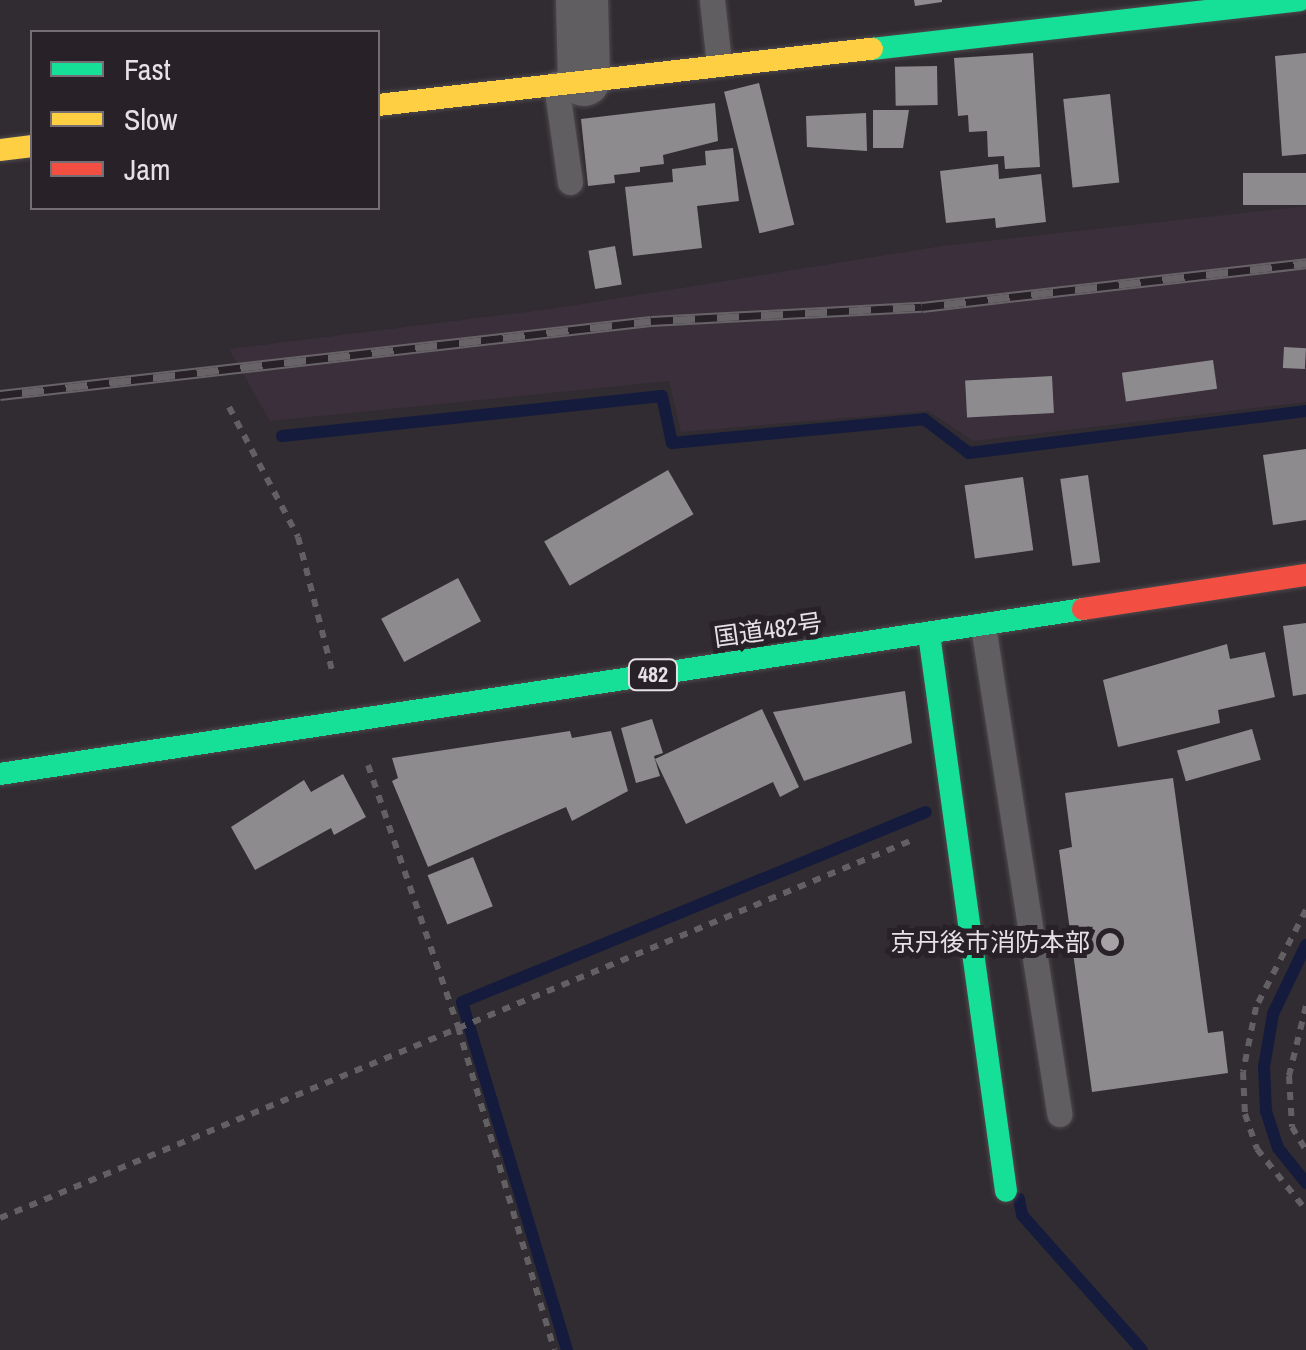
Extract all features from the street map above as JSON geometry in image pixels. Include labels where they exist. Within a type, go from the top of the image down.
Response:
[{"type":"main road","points":[[380,105],[719,63],[1299,0]]},
{"type":"main road","points":[[0,150],[30,146]]},
{"type":"main road","name":"国道482号","points":[[0,774],[1306,576]]},
{"type":"main road","points":[[928,634],[1006,1190]]},
{"type":"street","points":[[570,82],[582,0]]},
{"type":"lane","points":[[712,0],[719,63]]},
{"type":"lane","points":[[570,82],[570,182]]},
{"type":"lane","points":[[983,626],[1059,1114]]},
{"type":"path","points":[[230,407],[298,538],[328,660],[458,1027],[554,1350]]},
{"type":"path","points":[[0,1218],[953,824]]},
{"type":"path","points":[[1306,910],[1256,1007],[1243,1072],[1245,1114],[1257,1149],[1306,1210]]},
{"type":"path","points":[[1306,1006],[1289,1076],[1292,1126],[1306,1150]]},
{"type":"shaded area","points":[[1306,206],[1306,402],[974,441],[928,411],[681,432],[669,381],[270,421],[229,349],[551,309],[942,246]]},
{"type":"building","points":[[914,0],[942,0],[942,2],[915,6]]},
{"type":"building","points":[[1033,53],[1040,167],[1005,169],[1004,156],[988,157],[987,131],[969,132],[968,115],[958,116],[954,58]]},
{"type":"building","points":[[1306,53],[1306,154],[1282,156],[1275,56]]},
{"type":"building","points":[[937,66],[938,105],[896,106],[895,67]]},
{"type":"building","points":[[759,83],[794,225],[759,233],[724,92]]},
{"type":"building","points":[[1110,94],[1119,183],[1073,187],[1063,99]]},
{"type":"building","points":[[715,103],[718,141],[663,155],[664,164],[614,175],[615,183],[588,186],[581,119]]},
{"type":"building","points":[[873,110],[909,110],[903,148],[873,148]]},
{"type":"building","points":[[866,113],[867,151],[807,147],[806,116]]},
{"type":"building","points":[[733,148],[739,201],[697,206],[702,248],[633,256],[625,187],[673,182],[672,169],[706,165],[705,151]]},
{"type":"building","points":[[998,164],[999,179],[1041,174],[1046,222],[996,228],[995,218],[946,223],[940,171]]},
{"type":"building","points":[[1243,173],[1306,173],[1306,205],[1243,205]]},
{"type":"building","points":[[615,246],[622,284],[595,289],[588,251]]},
{"type":"building","points":[[1284,347],[1306,348],[1305,369],[1283,368]]},
{"type":"building","points":[[1213,360],[1217,389],[1126,402],[1122,373]]},
{"type":"building","points":[[1052,376],[1054,413],[967,418],[965,381]]},
{"type":"building","points":[[1306,449],[1306,520],[1273,525],[1263,455]]},
{"type":"building","points":[[668,470],[694,514],[570,586],[544,542]]},
{"type":"building","points":[[1088,475],[1100,562],[1073,566],[1060,479]]},
{"type":"building","points":[[1023,477],[1033,550],[975,558],[965,485]]},
{"type":"building","points":[[458,578],[481,621],[404,662],[381,619]]},
{"type":"building","points":[[1306,623],[1306,694],[1293,696],[1283,626]]},
{"type":"building","points":[[1227,644],[1230,659],[1265,652],[1275,697],[1218,710],[1220,723],[1118,747],[1103,680]]},
{"type":"building","points":[[905,691],[912,743],[804,781],[773,712]]},
{"type":"building","points":[[762,709],[799,787],[780,797],[773,782],[686,824],[655,759]]},
{"type":"building","points":[[652,719],[663,753],[654,756],[660,776],[636,783],[621,728]]},
{"type":"building","points":[[1252,729],[1261,760],[1186,781],[1177,750]]},
{"type":"building","points":[[570,731],[572,738],[611,731],[628,791],[572,821],[566,807],[428,867],[392,781],[398,778],[392,758]]},
{"type":"building","points":[[343,774],[366,817],[334,835],[331,828],[255,870],[231,827],[304,780],[311,792]]},
{"type":"building","points":[[1173,778],[1208,1033],[1223,1031],[1228,1073],[1092,1092],[1059,850],[1072,847],[1065,793]]},
{"type":"building","points":[[473,857],[493,906],[447,924],[428,875]]},
{"type":"waterway","points":[[282,436],[662,396],[672,443],[924,419],[969,453],[1306,411]]},
{"type":"waterway","points":[[567,1350],[462,1002],[926,812]]},
{"type":"waterway","points":[[1306,945],[1273,1014],[1264,1067],[1266,1111],[1278,1148],[1306,1183]]},
{"type":"waterway","points":[[1019,1199],[1022,1215],[1142,1350]]},
{"type":"railway","points":[[0,395],[651,321],[922,307],[1306,263]]},
{"type":"traffic: fast","points":[[872,49],[1299,0]]},
{"type":"traffic: fast","points":[[0,774],[1083,609]]},
{"type":"traffic: fast","points":[[929,634],[1006,1191]]},
{"type":"traffic: slow","points":[[380,105],[872,49]]},
{"type":"traffic: slow","points":[[0,150],[30,146]]},
{"type":"traffic: jam","points":[[1083,609],[1306,575]]},
{"type":"place","name":"京丹後市消防本部","points":[[1110,942]]}]
